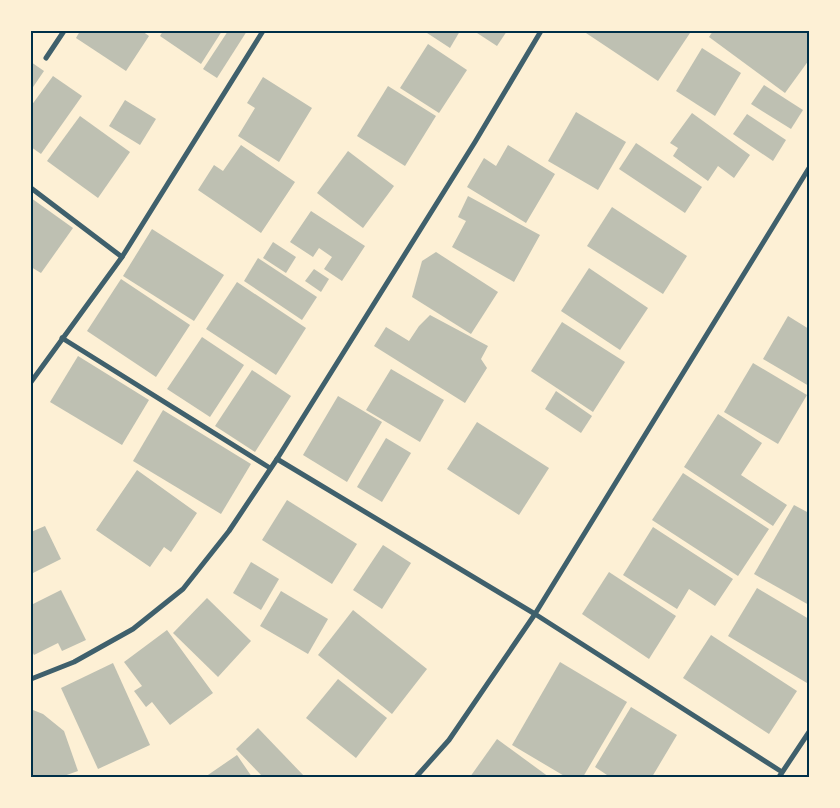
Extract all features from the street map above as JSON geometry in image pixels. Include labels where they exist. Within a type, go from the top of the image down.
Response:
[{"type":"street","points":[[46,58],[64,31]]},
{"type":"street","points":[[31,382],[122,257],[263,31]]},
{"type":"street","points":[[31,679],[74,662],[133,629],[184,589],[229,532],[277,460],[475,142],[541,31]]},
{"type":"street","points":[[416,777],[449,740],[535,614],[809,168]]},
{"type":"street","points":[[31,188],[122,257]]},
{"type":"street","points":[[62,338],[270,468]]},
{"type":"street","points":[[277,460],[535,614],[781,774],[809,732]]},
{"type":"building","points":[[80,31],[142,31],[149,36],[126,71],[76,38]]},
{"type":"building","points":[[163,31],[222,31],[201,64],[160,36]]},
{"type":"building","points":[[228,31],[247,31],[217,78],[203,69]]},
{"type":"building","points":[[424,31],[460,31],[450,48]]},
{"type":"building","points":[[474,31],[507,31],[497,46]]},
{"type":"building","points":[[583,31],[687,31],[690,33],[658,81]]},
{"type":"building","points":[[713,31],[804,31],[809,34],[809,60],[785,93],[709,37]]},
{"type":"building","points":[[428,44],[467,70],[439,113],[400,88]]},
{"type":"building","points":[[702,48],[741,73],[715,116],[676,91]]},
{"type":"building","points":[[31,62],[44,71],[31,90]]},
{"type":"building","points":[[53,76],[82,96],[41,154],[31,147],[31,106]]},
{"type":"building","points":[[263,77],[312,108],[279,162],[238,136],[255,108],[247,103]]},
{"type":"building","points":[[764,85],[803,110],[791,129],[751,104]]},
{"type":"building","points":[[388,86],[436,116],[405,166],[357,136]]},
{"type":"building","points":[[125,100],[156,119],[140,145],[109,126]]},
{"type":"building","points":[[576,112],[626,142],[598,190],[548,161]]},
{"type":"building","points":[[692,113],[750,155],[734,178],[718,166],[708,181],[673,156],[678,148],[670,143]]},
{"type":"building","points":[[747,114],[786,140],[773,161],[733,134]]},
{"type":"building","points":[[80,116],[130,152],[98,198],[47,161]]},
{"type":"building","points":[[636,143],[702,187],[685,213],[619,169]]},
{"type":"building","points":[[241,145],[295,182],[261,233],[198,190],[214,165],[223,171]]},
{"type":"building","points":[[508,145],[555,174],[526,223],[467,187],[484,158],[496,166]]},
{"type":"building","points":[[348,151],[394,186],[363,228],[317,193]]},
{"type":"building","points":[[468,196],[540,235],[514,282],[452,247],[466,221],[458,217]]},
{"type":"building","points":[[31,198],[73,228],[41,273],[31,267]]},
{"type":"building","points":[[612,207],[687,256],[663,294],[587,246]]},
{"type":"building","points":[[311,211],[365,246],[342,281],[324,269],[332,257],[319,248],[313,257],[290,242]]},
{"type":"building","points":[[152,229],[224,275],[194,321],[123,276]]},
{"type":"building","points":[[273,242],[296,257],[286,273],[263,258]]},
{"type":"building","points":[[436,252],[498,292],[471,334],[412,297],[422,261]]},
{"type":"building","points":[[258,258],[317,297],[302,320],[244,281]]},
{"type":"building","points":[[589,268],[648,308],[620,350],[561,311]]},
{"type":"building","points":[[314,269],[329,279],[321,292],[305,281]]},
{"type":"building","points":[[121,279],[190,325],[156,377],[87,331]]},
{"type":"building","points":[[237,282],[306,328],[276,375],[206,329]]},
{"type":"building","points":[[430,315],[488,346],[481,359],[487,368],[465,403],[374,346],[386,327],[409,341],[419,326]]},
{"type":"building","points":[[788,316],[809,329],[809,386],[763,359]]},
{"type":"building","points":[[562,322],[625,362],[593,412],[531,371]]},
{"type":"building","points":[[202,337],[244,365],[210,417],[167,389]]},
{"type":"building","points":[[78,356],[149,400],[122,445],[50,402]]},
{"type":"building","points":[[753,363],[807,395],[778,444],[724,412]]},
{"type":"building","points":[[391,369],[444,400],[420,442],[366,410]]},
{"type":"building","points":[[252,370],[291,396],[255,452],[215,426]]},
{"type":"building","points":[[556,391],[592,416],[581,433],[545,409]]},
{"type":"building","points":[[338,396],[382,422],[347,482],[303,455]]},
{"type":"building","points":[[163,410],[251,464],[221,514],[133,461]]},
{"type":"building","points":[[718,414],[762,443],[741,475],[787,505],[773,526],[684,467]]},
{"type":"building","points":[[477,422],[549,468],[519,515],[447,469]]},
{"type":"building","points":[[386,438],[411,453],[382,502],[357,487]]},
{"type":"building","points":[[137,470],[197,513],[171,552],[164,547],[150,567],[96,530]]},
{"type":"building","points":[[683,473],[769,529],[738,576],[652,520]]},
{"type":"building","points":[[287,500],[357,544],[332,584],[262,540]]},
{"type":"building","points":[[794,505],[809,513],[809,605],[754,574]]},
{"type":"building","points":[[45,526],[61,559],[31,574],[31,532]]},
{"type":"building","points":[[653,527],[733,579],[715,606],[689,589],[677,609],[623,575]]},
{"type":"building","points":[[383,545],[411,563],[382,609],[353,590]]},
{"type":"building","points":[[251,562],[279,579],[261,610],[233,593]]},
{"type":"building","points":[[609,572],[676,616],[649,659],[582,614]]},
{"type":"building","points":[[757,588],[809,619],[809,680],[807,683],[728,636]]},
{"type":"building","points":[[61,590],[86,640],[62,651],[58,643],[34,655],[31,649],[31,605]]},
{"type":"building","points":[[281,591],[328,619],[308,654],[260,626]]},
{"type":"building","points":[[207,598],[251,641],[218,677],[173,633]]},
{"type":"building","points":[[353,610],[427,669],[392,714],[318,655]]},
{"type":"building","points":[[167,630],[213,693],[170,725],[152,702],[146,707],[134,691],[142,686],[124,662]]},
{"type":"building","points":[[711,635],[797,691],[769,734],[683,678]]},
{"type":"building","points":[[560,662],[627,702],[583,777],[566,777],[512,745]]},
{"type":"building","points":[[113,663],[150,745],[98,769],[61,688]]},
{"type":"building","points":[[338,679],[387,718],[356,758],[306,718]]},
{"type":"building","points":[[631,707],[677,735],[652,777],[610,777],[595,767]]},
{"type":"building","points":[[31,711],[43,714],[64,731],[78,771],[61,777],[32,777]]},
{"type":"building","points":[[258,728],[305,777],[263,777],[236,749]]},
{"type":"building","points":[[497,739],[549,777],[470,777]]},
{"type":"building","points":[[237,755],[252,777],[205,777]]}]
